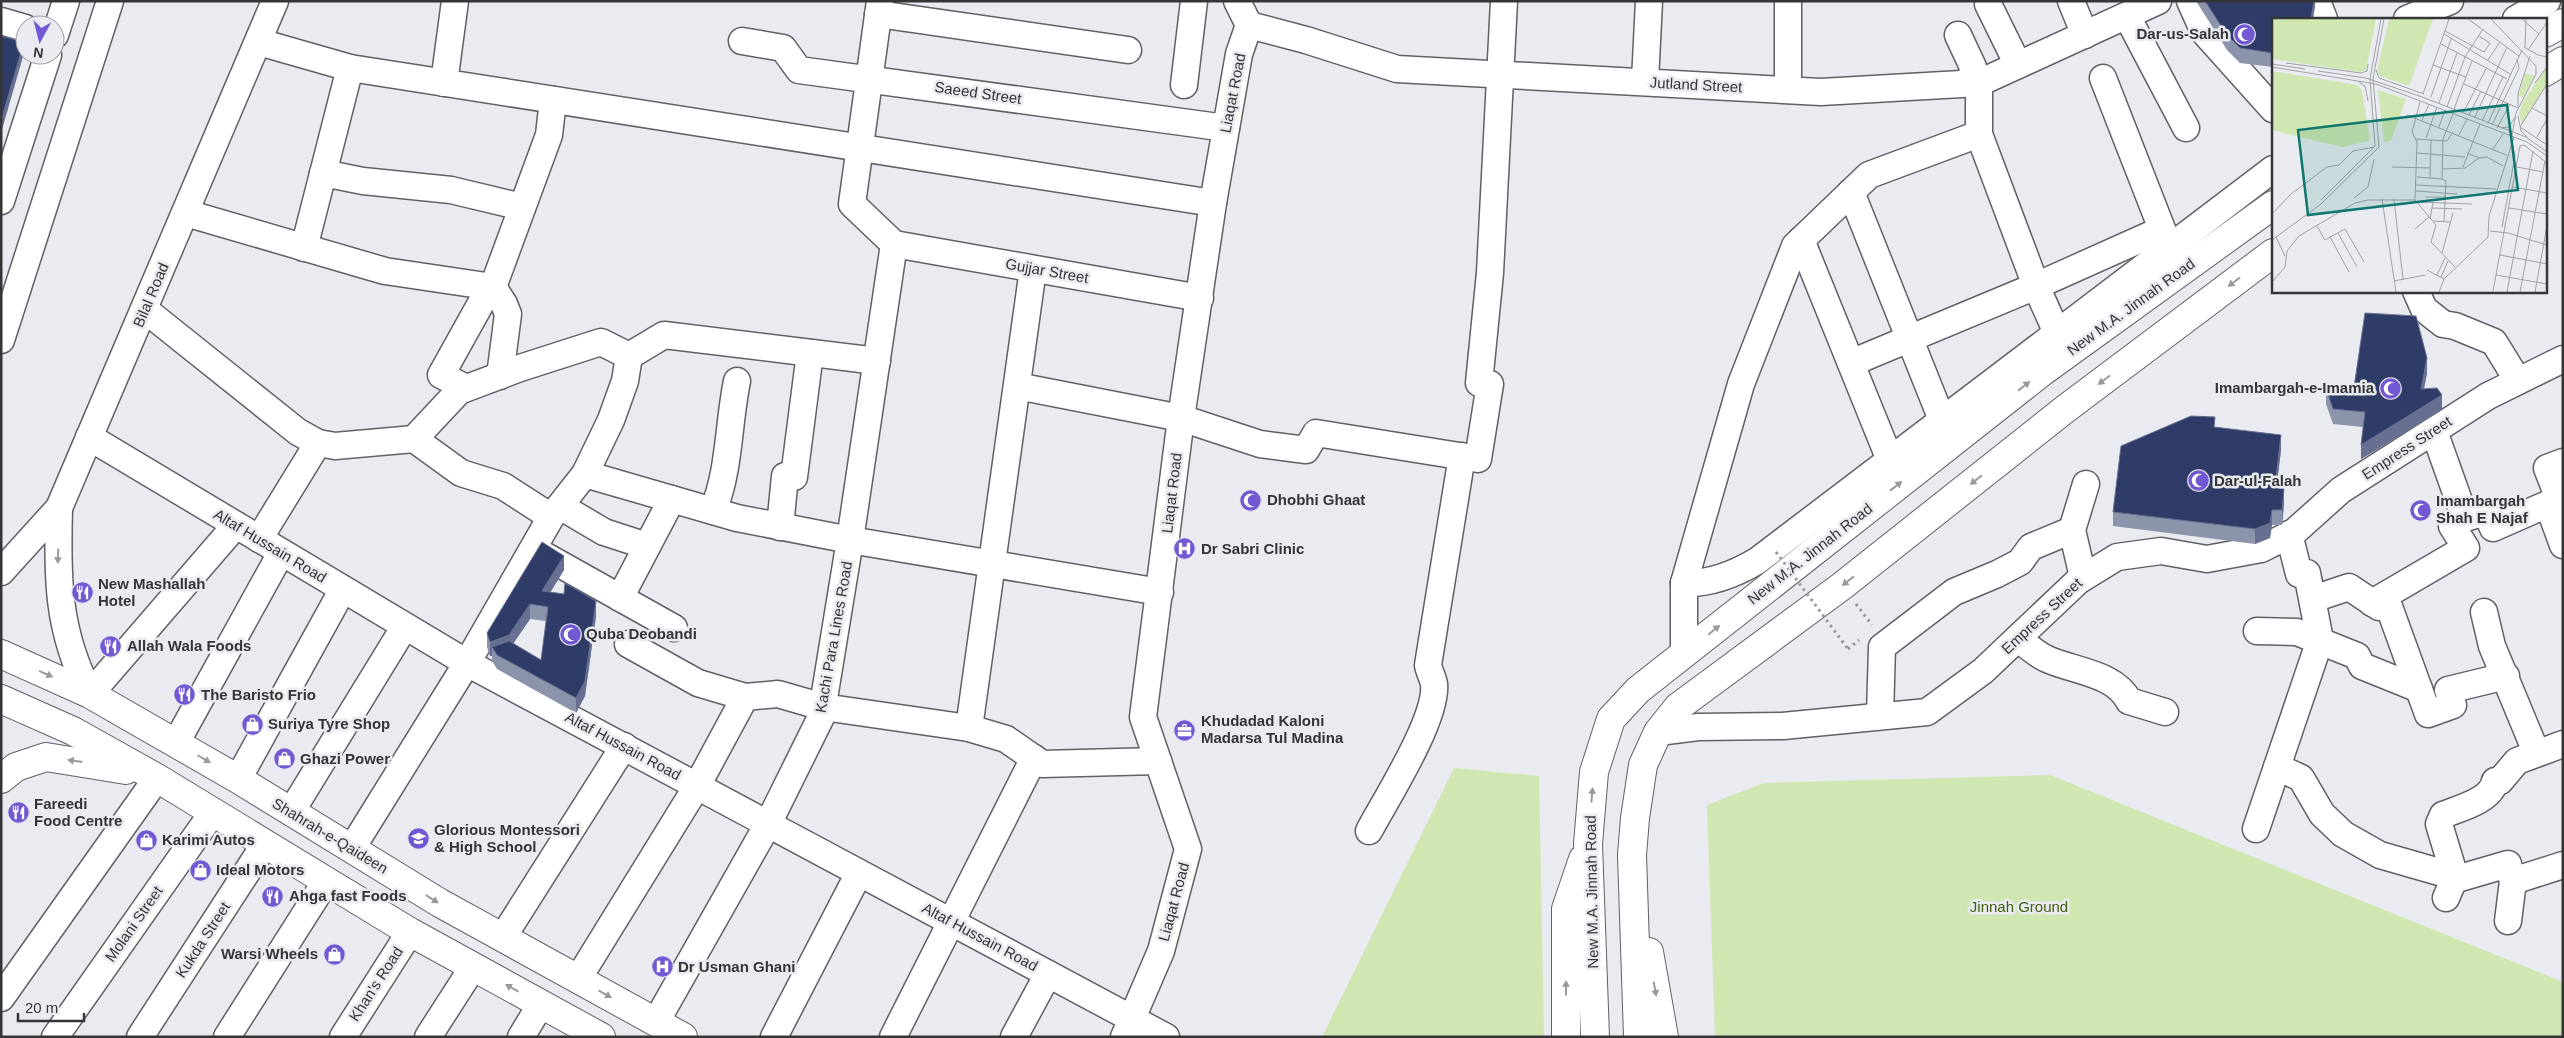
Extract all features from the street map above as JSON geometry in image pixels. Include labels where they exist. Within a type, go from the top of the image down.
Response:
[{"type":"main road","points":[[2546,32],[2563,23]]},
{"type":"main road","points":[[2546,71],[2563,61]]},
{"type":"main road","name":"New M.A. Jinnah Road","points":[[1595,1037],[1588,844],[1594,772],[1611,719],[1638,690],[2042,372],[2272,206]]},
{"type":"main road","points":[[1638,1037],[1632,855],[1635,818],[1644,765],[1658,732],[1678,708],[1842,586],[2064,410],[2272,254]]},
{"type":"main road","name":"Shahrah-e-Qaideen","points":[[1,654],[90,694],[238,779],[440,904],[683,1037]]},
{"type":"main road","points":[[11,704],[73,730],[157,778],[410,932],[601,1037]]},
{"type":"main road","points":[[1,779],[16,767],[46,757],[107,765],[157,778]]},
{"type":"main road","points":[[1566,1037],[1566,909],[1588,844]]},
{"type":"main road","points":[[1632,855],[1664,1037]]},
{"type":"street","points":[[61,15],[66,1]]},
{"type":"street","points":[[1,340],[110,1]]},
{"type":"street","name":"Bilal Road","points":[[1,572],[59,508],[275,1]]},
{"type":"street","points":[[1184,85],[1194,1]]},
{"type":"street","points":[[1237,1],[1249,25]]},
{"type":"street","points":[[1369,831],[1426,724],[1432,703],[1434,684],[1428,666],[1470,457],[1490,384],[1479,383],[1490,273],[1502,74],[1504,1]]},
{"type":"street","points":[[1645,81],[1649,1]]},
{"type":"street","points":[[1788,1],[1788,90]]},
{"type":"street","points":[[2071,1],[2085,34]]},
{"type":"street","points":[[2190,1],[2204,32],[2272,108]]},
{"type":"street","points":[[2317,1],[2324,18]]},
{"type":"street","points":[[2399,1],[2407,18]]},
{"type":"street","points":[[2409,18],[2450,1]]},
{"type":"street","points":[[2518,18],[2547,1]]},
{"type":"street","points":[[444,83],[452,2]]},
{"type":"street","name":"Jutland Street","points":[[1249,25],[1306,40],[1397,69],[1821,92],[1975,83],[2127,16],[2154,2]]},
{"type":"street","points":[[1988,4],[2018,65]]},
{"type":"street","points":[[894,244],[852,204],[879,8],[1128,50]]},
{"type":"street","points":[[2127,16],[2186,128]]},
{"type":"street","points":[[1,21],[15,25]]},
{"type":"street","name":"Liaqat Road","points":[[1128,1028],[1161,951],[1188,849],[1143,716],[1181,418],[1213,203],[1238,54],[1249,25]]},
{"type":"street","points":[[1958,35],[1973,66],[1979,134],[2036,286],[2057,333]]},
{"type":"street","name":"Saeed Street","points":[[742,41],[783,48],[799,70],[870,78],[1226,128]]},
{"type":"street","points":[[259,42],[350,68],[1213,203]]},
{"type":"street","points":[[1,200],[45,65]]},
{"type":"street","points":[[304,248],[350,68]]},
{"type":"street","points":[[2103,78],[2165,239]]},
{"type":"street","points":[[466,388],[441,375],[491,287],[549,135],[553,100]]},
{"type":"street","points":[[1684,654],[1684,583],[1741,384],[1795,246],[1869,175],[1979,134]]},
{"type":"street","points":[[1684,583],[1693,584],[1734,574],[1772,550],[2057,333],[2165,239],[2272,170]]},
{"type":"street","points":[[323,173],[363,181],[451,190],[522,207]]},
{"type":"street","points":[[1851,192],[1942,420]]},
{"type":"street","points":[[186,213],[385,271],[491,287],[504,304],[508,314],[500,376]]},
{"type":"street","points":[[1851,363],[2036,286],[2165,239]]},
{"type":"street","points":[[1801,240],[1890,460]]},
{"type":"street","name":"Gujjar Street","points":[[894,244],[1200,298]]},
{"type":"street","name":"Kachi Para Lines Road","points":[[656,1022],[768,824],[821,717],[850,540],[894,244]]},
{"type":"street","points":[[970,728],[1033,269]]},
{"type":"street","points":[[2416,292],[2424,309],[2443,324],[2455,326],[2494,342],[2518,381]]},
{"type":"street","points":[[144,309],[298,432],[318,443],[336,446],[414,439],[461,473],[503,486],[604,532],[648,546]]},
{"type":"street","points":[[352,848],[467,663],[555,511],[585,474],[611,420],[624,381],[629,356],[664,335],[877,361]]},
{"type":"street","points":[[414,439],[460,391],[466,388],[601,342],[629,356]]},
{"type":"street","points":[[780,527],[785,476],[794,477],[810,353]]},
{"type":"street","name":"Empress Street","points":[[1658,732],[1698,727],[1783,726],[1927,712],[1983,671],[2083,577],[2117,558],[2161,551],[2207,559],[2261,549],[2290,534],[2341,490],[2488,396],[2563,359]]},
{"type":"street","points":[[713,511],[722,491],[726,467],[730,412],[737,381]]},
{"type":"street","points":[[1017,386],[1181,418],[1260,444],[1306,450],[1316,433],[1470,457]]},
{"type":"street","points":[[2434,431],[2466,518]]},
{"type":"street","name":"Altaf Hussain Road","points":[[89,438],[467,663],[1048,974],[1128,1028],[1166,1037]]},
{"type":"street","points":[[259,539],[318,443]]},
{"type":"street","points":[[2372,603],[2466,548],[2452,526],[2466,518],[2486,512],[2493,528],[2559,499],[2547,468],[2563,462]]},
{"type":"street","points":[[585,474],[713,511],[780,527],[1160,592]]},
{"type":"street","points":[[2083,577],[2072,530],[2086,484]]},
{"type":"street","points":[[620,598],[672,499]]},
{"type":"street","points":[[2548,504],[2563,545]]},
{"type":"street","points":[[59,508],[57,570],[62,616],[76,667],[90,694],[236,526]]},
{"type":"street","points":[[1880,716],[1882,647],[1954,592],[2020,562],[2031,547],[2072,530]]},
{"type":"street","points":[[2256,829],[2320,640],[2307,573],[2299,574],[2290,534]]},
{"type":"street","points":[[532,549],[674,628]]},
{"type":"street","points":[[176,743],[281,553]]},
{"type":"street","points":[[2312,599],[2349,587],[2379,607],[2388,604],[2428,714],[2453,705],[2448,690],[2506,676]]},
{"type":"street","points":[[238,779],[343,589]]},
{"type":"street","points":[[2484,612],[2492,646],[2536,752]]},
{"type":"street","points":[[291,812],[405,626]]},
{"type":"street","points":[[2257,631],[2297,632],[2320,640],[2358,656],[2362,666],[2419,689]]},
{"type":"street","points":[[2018,638],[2048,660],[2108,681],[2123,689],[2129,700],[2165,712]]},
{"type":"street","points":[[628,644],[698,683],[745,697],[778,694],[823,707],[970,728],[1006,739],[1042,764],[1158,761]]},
{"type":"street","points":[[578,979],[697,786],[745,697]]},
{"type":"street","points":[[2450,888],[2440,824],[2443,815],[2478,800],[2494,788],[2495,781],[2500,781],[2517,761],[2536,752],[2563,744]]},
{"type":"street","points":[[503,937],[624,746]]},
{"type":"street","points":[[893,1037],[1034,758]]},
{"type":"street","points":[[2277,767],[2301,778],[2322,814],[2343,834],[2380,855],[2450,888],[2508,864],[2514,881],[2508,921]]},
{"type":"street","points":[[1,998],[157,778]]},
{"type":"street","name":"Molani Street","points":[[55,1037],[213,812]]},
{"type":"street","name":"Kukda Street","points":[[140,1037],[265,844]]},
{"type":"street","points":[[2514,881],[2563,865]]},
{"type":"street","points":[[774,1037],[859,872]]},
{"type":"street","points":[[227,1037],[326,880]]},
{"type":"street","name":"Khan's Road","points":[[343,1037],[410,932]]},
{"type":"street","points":[[428,1037],[473,967]]},
{"type":"street","points":[[1014,1037],[1048,974]]},
{"type":"street","points":[[522,1037],[541,1004]]},
{"type":"path","points":[[1776,552],[1848,649]]},
{"type":"green space","points":[[1454,768],[1539,776],[1544,1037],[1322,1037]]},
{"type":"green space","name":"Jinnah Ground","points":[[2050,775],[2563,982],[2563,1037],[1715,1037],[1707,805],[1764,783]]},
{"type":"building","name":"Dar-us-Salah","points":[[2205,1],[2314,1],[2311,18],[2272,18],[2272,53],[2240,48],[2227,35]]},
{"type":"building","points":[[1,36],[15,40],[15,65],[17,65],[1,121]]},
{"type":"building","name":"Imambargah-e-Imamia","points":[[2365,313],[2416,316],[2427,358],[2421,389],[2437,388],[2442,395],[2361,445],[2365,412],[2333,409],[2326,389],[2353,394]]},
{"type":"building","name":"Dar-ul-Falah","points":[[2191,416],[2215,417],[2214,427],[2281,435],[2275,487],[2284,489],[2282,510],[2272,510],[2270,523],[2255,529],[2113,512],[2121,446]]},
{"type":"building","name":"Quba Deobandi","points":[[542,542],[564,556],[542,591],[564,594],[565,583],[596,601],[585,681],[576,698],[497,655],[492,647],[509,641],[541,660],[548,607],[530,604],[509,635],[490,642],[487,633]]},
{"type":"place","name":"Dar-us-Salah","points":[[2245,34]]},
{"type":"place","name":"Imambargah-e-Imamia","points":[[2390,388]]},
{"type":"place","name":"Dar-ul-Falah","points":[[2198,481]]},
{"type":"place","name":"Dhobhi Ghaat","points":[[1251,500]]},
{"type":"place","name":"Imambargah Shah E Najaf","points":[[2420,510]]},
{"type":"place","name":"Dr Sabri Clinic","points":[[1185,549]]},
{"type":"place","name":"New Mashallah Hotel","points":[[82,593]]},
{"type":"place","name":"Quba Deobandi","points":[[570,634]]},
{"type":"place","name":"Allah Wala Foods","points":[[111,646]]},
{"type":"place","name":"The Baristo Frio","points":[[185,695]]},
{"type":"place","name":"Suriya Tyre Shop","points":[[252,724]]},
{"type":"place","name":"Khudadad Kaloni Madarsa Tul Madina","points":[[1185,730]]},
{"type":"place","name":"Ghazi Power","points":[[284,759]]},
{"type":"place","name":"Fareedi Food Centre","points":[[18,813]]},
{"type":"place","name":"Glorious Montessori & High School","points":[[418,839]]},
{"type":"place","name":"Karimi Autos","points":[[146,840]]},
{"type":"place","name":"Ideal Motors","points":[[200,870]]},
{"type":"place","name":"Ahga fast Foods","points":[[273,896]]},
{"type":"place","name":"Warsi Wheels","points":[[334,954]]},
{"type":"place","name":"Dr Usman Ghani","points":[[662,967]]}]
